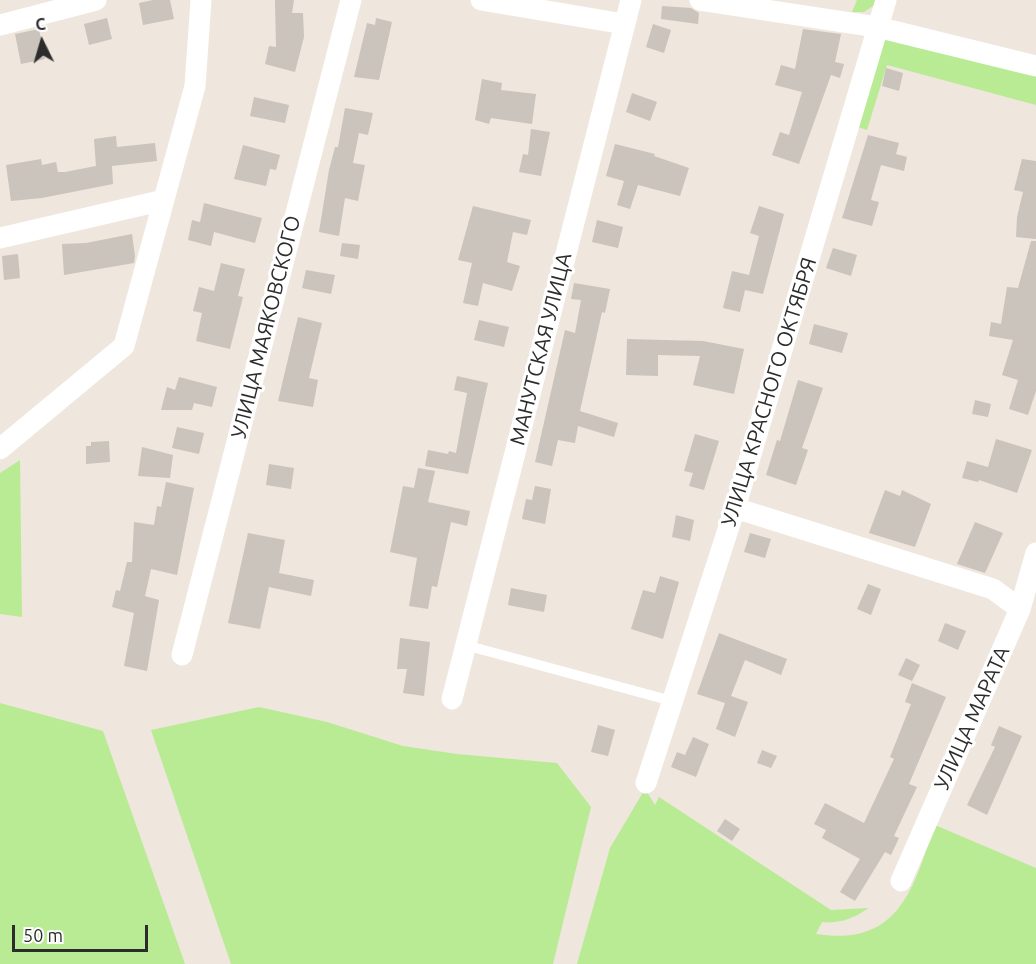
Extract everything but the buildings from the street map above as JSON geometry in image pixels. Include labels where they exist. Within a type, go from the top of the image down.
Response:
[{"type":"street","points":[[0,25],[96,0]]},
{"type":"street","points":[[0,448],[124,346],[195,86],[201,0]]},
{"type":"street","name":"УЛИЦА МАЯКОВСКОГО","points":[[182,655],[351,0]]},
{"type":"street","points":[[481,0],[624,24]]},
{"type":"street","name":"МАНУТСКАЯ УЛИЦА","points":[[452,699],[631,0]]},
{"type":"street","points":[[700,0],[877,27],[1036,66]]},
{"type":"street","name":"УЛИЦА КРАСНОГО ОКТЯБРЯ","points":[[646,783],[735,508],[886,0]]},
{"type":"street","points":[[0,238],[164,200]]},
{"type":"street","points":[[735,508],[993,589],[1020,609]]},
{"type":"street","name":"УЛИЦА МАРАТА","points":[[901,881],[1020,609],[1036,554]]},
{"type":"lane","points":[[465,645],[672,701]]},
{"type":"green space","points":[[857,0],[882,0],[864,12],[852,12]]},
{"type":"green space","points":[[890,36],[1036,71],[1036,105],[887,65],[867,130],[858,127],[883,40]]},
{"type":"green space","points":[[20,460],[22,617],[0,614],[0,473]]},
{"type":"green space","points":[[0,703],[103,731],[185,964],[0,964]]},
{"type":"green space","points":[[259,707],[327,722],[403,746],[457,754],[557,763],[591,807],[553,964],[231,964],[151,730]]},
{"type":"green space","points":[[645,789],[655,805],[659,797],[831,910],[869,908],[847,920],[822,922],[816,934],[844,936],[867,931],[885,922],[899,908],[910,891],[935,825],[1036,868],[1036,964],[577,964],[610,848]]}]
